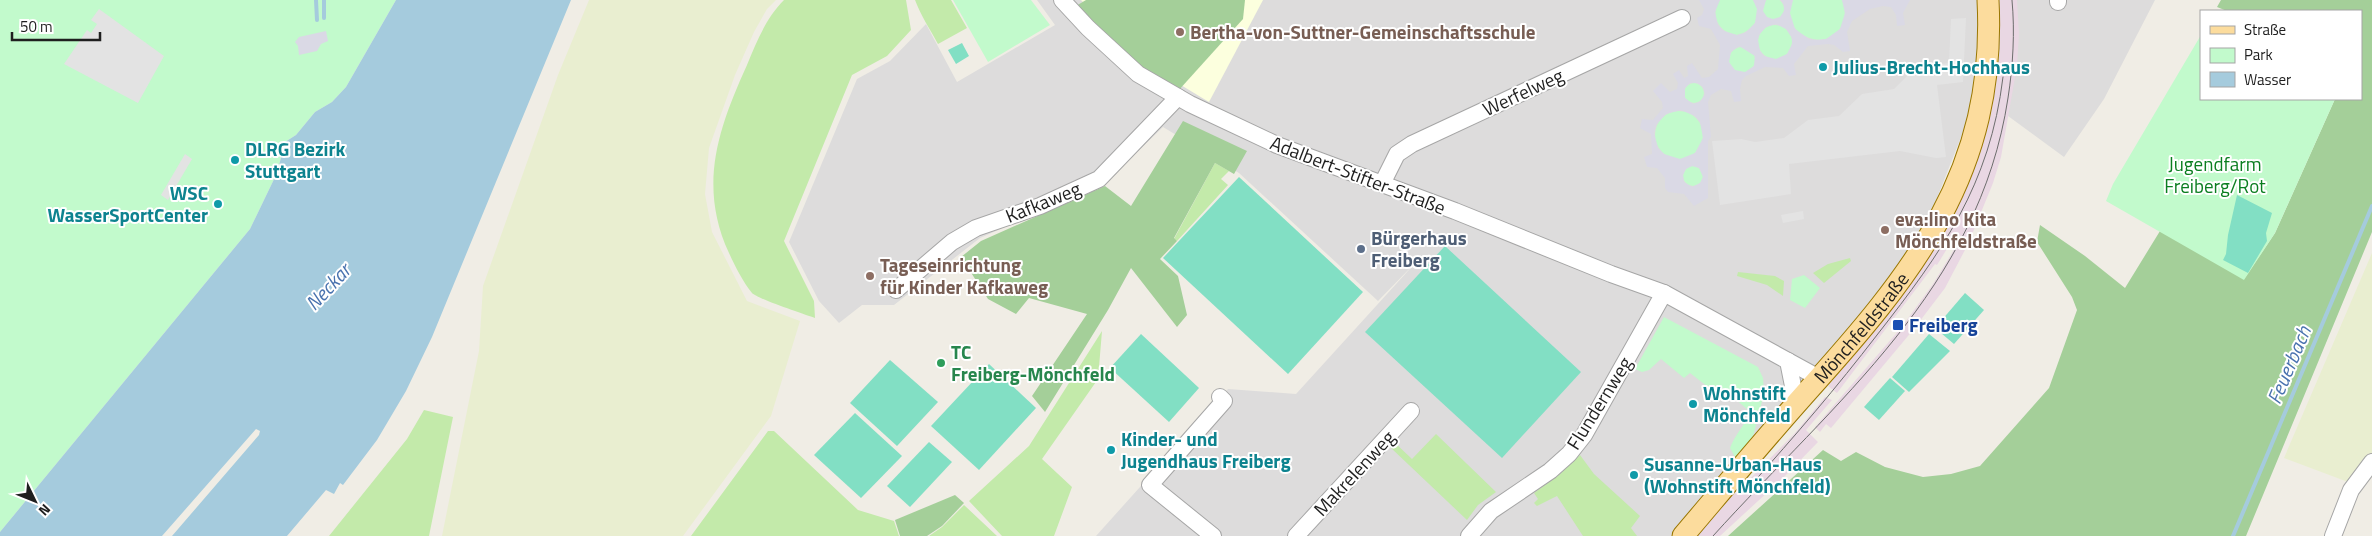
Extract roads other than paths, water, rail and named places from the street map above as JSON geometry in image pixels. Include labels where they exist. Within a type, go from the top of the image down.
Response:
[{"type":"main road","name":"Mönchfeldstraße","points":[[1683,536],[1909,270],[1934,231],[1960,180],[1972,147],[1985,89],[1989,28],[1988,0]]},
{"type":"street","name":"Adalbert-Stifter-Straße","points":[[1062,0],[1088,28],[1138,74],[1184,101],[1228,123],[1277,145],[1611,274],[1664,292],[1819,378]]},
{"type":"street","name":"Werfelweg","points":[[1382,184],[1397,154],[1412,144],[1682,18]]},
{"type":"street","name":"Kafkaweg","points":[[896,290],[952,242],[976,228],[1040,206],[1099,179],[1184,101]]},
{"type":"street","name":"Flundernweg","points":[[1469,536],[1491,510],[1550,471],[1569,454],[1584,435],[1664,292]]},
{"type":"street","points":[[1788,361],[1793,386],[1792,410]]},
{"type":"street","points":[[1213,536],[1150,485],[1224,401],[1220,397]]},
{"type":"street","name":"Makrelenweg","points":[[1296,536],[1412,411]]},
{"type":"street","points":[[2333,536],[2350,490],[2372,462]]},
{"type":"water","name":"Neckar","points":[[396,0],[571,0],[432,337],[406,391],[377,440],[343,485],[340,483],[334,494],[326,490],[287,536],[172,536],[259,435],[260,431],[256,429],[162,536],[0,536],[0,532],[250,229],[277,173],[285,142],[296,135],[315,112],[332,102],[346,87]]},
{"type":"waterway","points":[[316,0],[317,20]]},
{"type":"waterway","points":[[324,0],[324,18]]},
{"type":"waterway","name":"Feuerbach","points":[[2233,536],[2372,206]]},
{"type":"tram line","points":[[1713,536],[1852,388],[1895,338],[1934,285],[1967,228],[1992,166],[2008,98],[2013,49],[2012,0]]},
{"type":"tram line","points":[[1751,485],[1815,411],[1901,305],[1942,245],[1960,215],[1975,184],[1987,151],[1997,116],[2003,77]]},
{"type":"place","name":"Bertha-von-Suttner-Gemeinschaftsschule","points":[[1180,32]]},
{"type":"place","name":"Julius-Brecht-Hochhaus","points":[[1823,67]]},
{"type":"place","name":"DLRG Bezirk Stuttgart","points":[[235,160]]},
{"type":"place","name":"WSC WasserSportCenter","points":[[218,204]]},
{"type":"place","name":"eva:lino Kita Mönchfeldstraße","points":[[1885,230]]},
{"type":"place","name":"Bürgerhaus Freiberg","points":[[1361,249]]},
{"type":"place","name":"Tageseinrichtung für Kinder Kafkaweg","points":[[870,276]]},
{"type":"place","name":"Freiberg","points":[[1898,325]]},
{"type":"place","name":"TC Freiberg-Mönchfeld","points":[[941,363]]},
{"type":"place","name":"Wohnstift Mönchfeld","points":[[1693,404]]},
{"type":"place","name":"Kinder- und Jugendhaus Freiberg","points":[[1111,450]]},
{"type":"place","name":"Susanne-Urban-Haus (Wohnstift Mönchfeld)","points":[[1634,475]]},
{"type":"park label","name":"Jugendfarm Freiberg/Rot","points":[[2215,175]]}]
